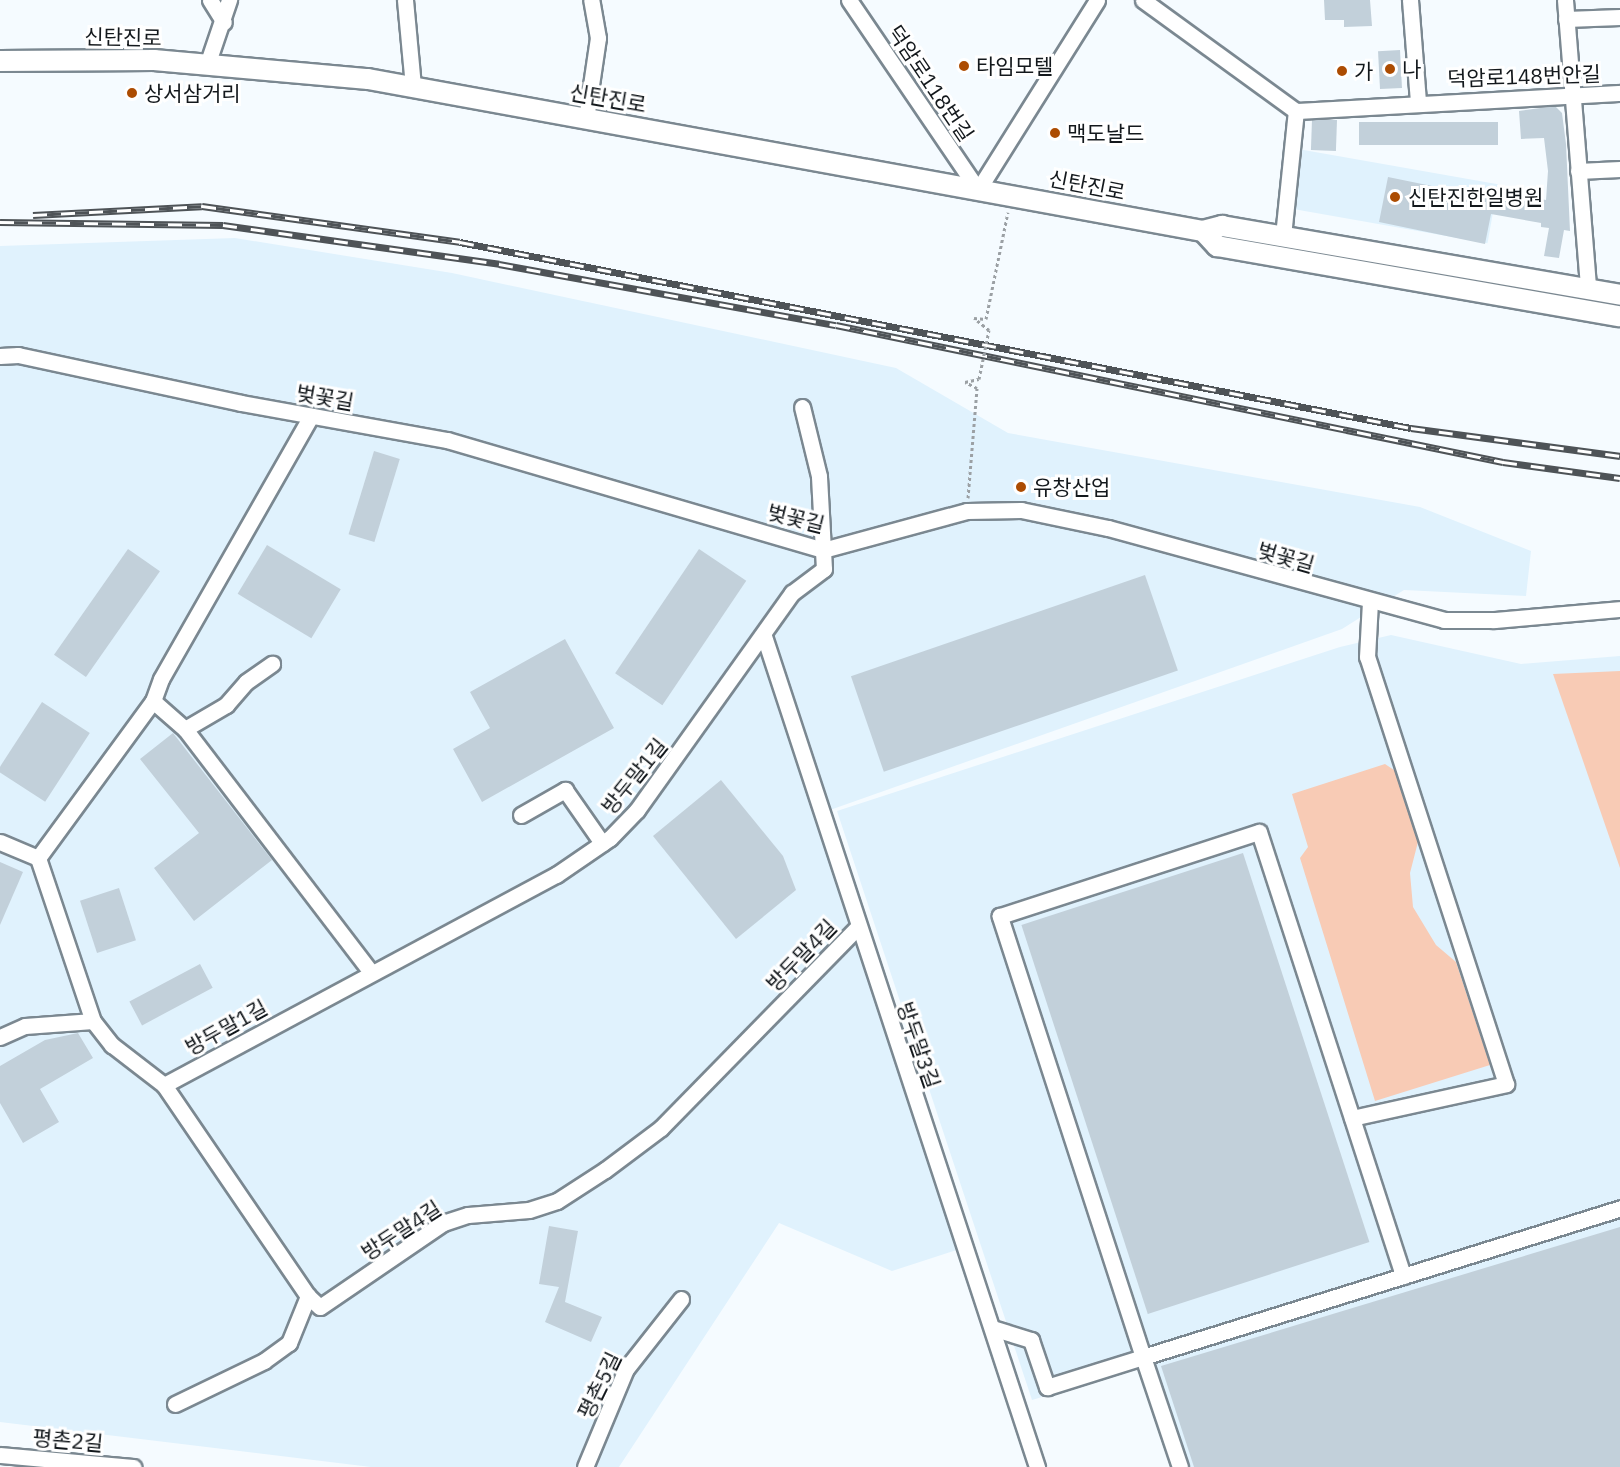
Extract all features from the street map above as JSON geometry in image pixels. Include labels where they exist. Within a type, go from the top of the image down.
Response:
[{"type":"main road","name":"신탄진로","points":[[0,61],[154,60],[368,79],[1203,231],[1222,226],[1620,295]]},
{"type":"main road","name":"신탄진로","points":[[1203,231],[1217,246],[1620,316]]},
{"type":"street","points":[[210,0],[224,22]]},
{"type":"street","points":[[207,65],[224,22],[229,0]]},
{"type":"street","points":[[405,0],[413,87]]},
{"type":"street","points":[[586,119],[598,38],[591,0]]},
{"type":"street","name":"덕암로118번길","points":[[849,0],[978,190]]},
{"type":"street","points":[[978,190],[1097,0]]},
{"type":"street","points":[[1143,0],[1296,111],[1283,236]]},
{"type":"street","points":[[1410,0],[1418,102]]},
{"type":"street","points":[[1565,0],[1588,289]]},
{"type":"street","points":[[1566,19],[1620,17]]},
{"type":"street","name":"덕암로148번안길","points":[[1296,111],[1418,102],[1620,93]]},
{"type":"street","points":[[1578,171],[1620,170]]},
{"type":"street","name":"벚꽃길","points":[[0,356],[18,355],[311,416],[447,440],[823,550],[967,511],[1021,510],[1108,528],[1370,602],[1444,620],[1494,620],[1620,609]]},
{"type":"street","points":[[802,407],[819,476],[823,550]]},
{"type":"street","points":[[38,858],[153,701],[161,680],[311,416]]},
{"type":"street","name":"방두말1길","points":[[164,1085],[371,972],[556,875],[602,843],[637,810],[764,636],[792,593],[824,569],[823,550]]},
{"type":"street","points":[[1352,1118],[1506,1084],[1367,657],[1370,602]]},
{"type":"street","name":"방두말3길","points":[[764,636],[857,928],[1037,1467]]},
{"type":"street","points":[[185,729],[226,705],[246,682],[272,664]]},
{"type":"street","points":[[153,701],[185,729],[371,972]]},
{"type":"street","points":[[521,815],[565,790],[602,843]]},
{"type":"street","points":[[1180,1467],[1000,916],[1259,832],[1403,1276]]},
{"type":"street","points":[[0,842],[38,858],[93,1021],[112,1045],[164,1085],[308,1296],[289,1343],[264,1362],[174,1404]]},
{"type":"street","name":"방두말4길","points":[[308,1296],[320,1307],[443,1223],[468,1215],[529,1210],[557,1201],[605,1170],[661,1128],[857,928]]},
{"type":"street","points":[[0,1037],[25,1026],[93,1021]]},
{"type":"street","points":[[992,1328],[1031,1340],[1047,1387],[1620,1208]]},
{"type":"street","name":"평촌5길","points":[[585,1467],[626,1369],[681,1299]]},
{"type":"street","name":"평촌2길","points":[[0,1455],[133,1467]]},
{"type":"path","points":[[967,511],[977,387],[965,382],[979,379],[989,330],[974,318],[986,319],[1011,196]]},
{"type":"shaded area","name":"신탄진한일병원","points":[[1298,149],[1498,184],[1487,243],[1288,208]]},
{"type":"shaded area","points":[[235,238],[452,273],[896,368],[1008,433],[1420,507],[1531,551],[1526,596],[1404,590],[1342,629],[830,810],[972,1245],[892,1271],[779,1223],[619,1467],[371,1467],[0,1422],[0,246]]},
{"type":"shaded area","points":[[1391,635],[1521,664],[1620,656],[1620,1467],[1171,1467],[1140,1368],[1032,1400],[837,811],[1340,647]]},
{"type":"shaded area","points":[[1620,671],[1620,868],[1553,674]]},
{"type":"shaded area","points":[[1385,764],[1400,774],[1419,838],[1410,873],[1413,907],[1436,945],[1456,962],[1490,1065],[1375,1101],[1300,858],[1308,847],[1292,794]]},
{"type":"building","points":[[1324,0],[1370,0],[1372,26],[1344,27],[1344,20],[1325,20]]},
{"type":"building","name":"나","points":[[1400,50],[1402,88],[1380,89],[1378,51]]},
{"type":"building","points":[[1555,106],[1562,113],[1566,144],[1570,231],[1564,230],[1559,258],[1544,256],[1549,228],[1541,227],[1541,223],[1491,214],[1485,244],[1379,222],[1388,177],[1500,200],[1502,192],[1546,200],[1548,171],[1544,138],[1521,139],[1519,111]]},
{"type":"building","points":[[1312,119],[1337,120],[1336,151],[1311,150]]},
{"type":"building","points":[[1359,122],[1498,122],[1498,145],[1359,145]]},
{"type":"building","points":[[374,451],[400,459],[374,542],[349,534]]},
{"type":"building","points":[[267,545],[341,589],[311,638],[238,594]]},
{"type":"building","points":[[128,549],[160,571],[86,677],[54,655]]},
{"type":"building","points":[[699,549],[746,581],[662,705],[615,673]]},
{"type":"building","points":[[1145,575],[1178,670],[884,772],[851,676]]},
{"type":"building","points":[[565,639],[614,728],[482,802],[453,749],[490,728],[470,692]]},
{"type":"building","points":[[42,702],[90,733],[45,802],[0,772],[0,767]]},
{"type":"building","points":[[173,733],[272,860],[194,921],[154,868],[199,833],[140,759]]},
{"type":"building","points":[[721,780],[783,856],[796,890],[736,939],[653,836]]},
{"type":"building","points":[[1243,853],[1369,1242],[1148,1314],[1021,925]]},
{"type":"building","points":[[0,862],[23,872],[0,925]]},
{"type":"building","points":[[119,888],[136,940],[97,953],[80,901]]},
{"type":"building","points":[[200,964],[213,988],[142,1025],[129,1002]]},
{"type":"building","points":[[78,1033],[93,1058],[40,1089],[59,1122],[23,1143],[0,1103],[0,1066],[45,1040]]},
{"type":"building","points":[[549,1226],[578,1231],[565,1302],[602,1317],[591,1342],[545,1322],[559,1287],[539,1284]]},
{"type":"building","points":[[1620,1227],[1620,1467],[1194,1467],[1161,1366]]},
{"type":"railway","points":[[33,215],[202,206],[460,242],[1411,428],[1620,456]]},
{"type":"railway","points":[[0,222],[223,225],[499,264],[836,325],[1503,462],[1620,478]]},
{"type":"place","name":"타임모텔","points":[[964,66]]},
{"type":"place","name":"나","points":[[1390,69]]},
{"type":"place","name":"가","points":[[1342,71]]},
{"type":"place","name":"상서삼거리","points":[[132,93]]},
{"type":"place","name":"맥도날드","points":[[1055,133]]},
{"type":"place","name":"신탄진한일병원","points":[[1395,197]]},
{"type":"place","name":"유창산업","points":[[1021,487]]}]
